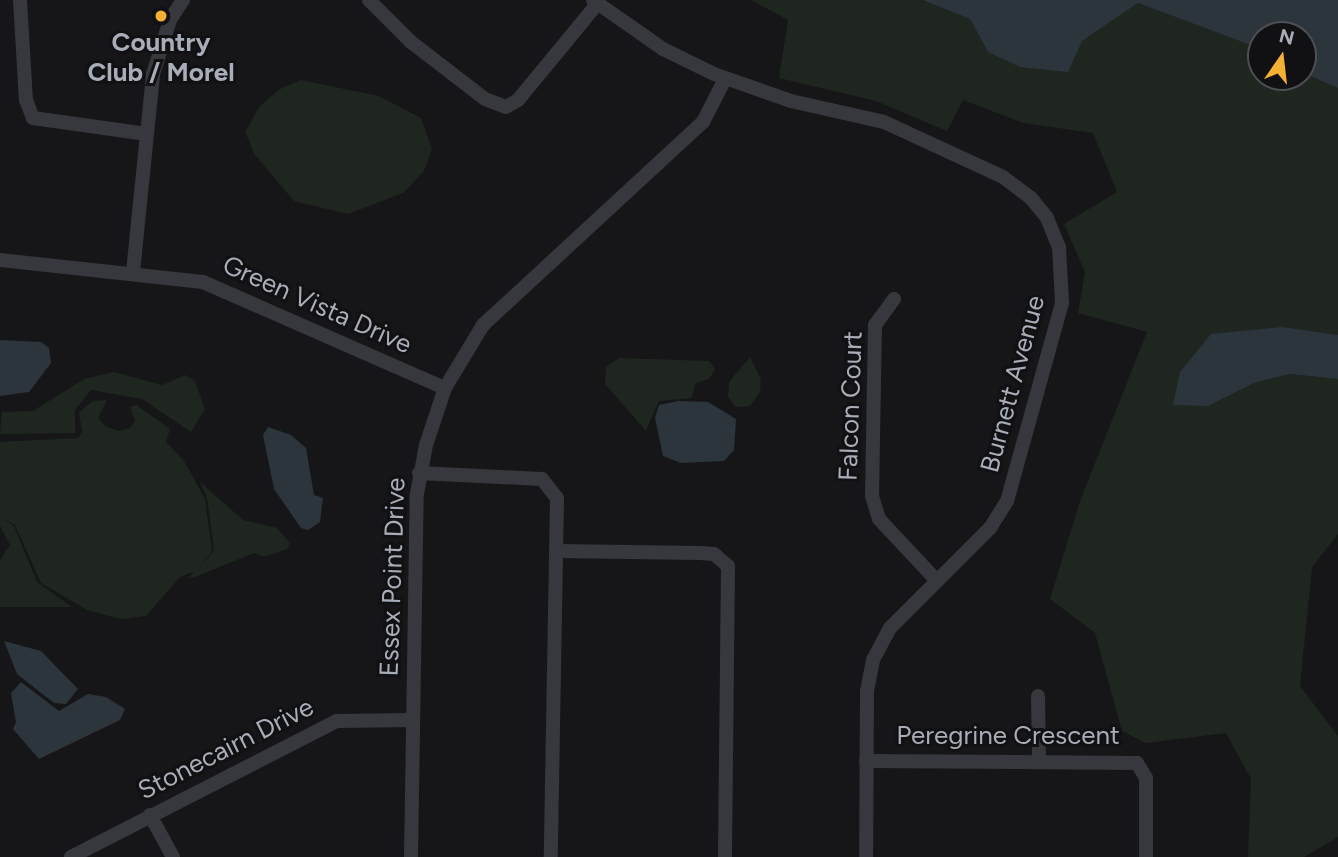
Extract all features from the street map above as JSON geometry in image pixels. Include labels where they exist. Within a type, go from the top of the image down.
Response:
[{"type":"street","points":[[20,0],[26,100],[33,118],[42,123],[147,134]]},
{"type":"street","points":[[133,272],[159,46],[183,0]]},
{"type":"street","points":[[369,0],[411,42],[485,99],[506,107],[518,100],[595,2]]},
{"type":"street","name":"Burnett Avenue","points":[[595,2],[663,49],[724,79],[791,102],[884,122],[1003,177],[1031,198],[1047,218],[1059,247],[1062,303],[1007,501],[990,528],[890,628],[873,660],[867,691],[866,857]]},
{"type":"street","name":"Essex Point Drive","points":[[411,857],[419,473],[445,388],[483,325],[703,122],[724,79]]},
{"type":"street","name":"Green Vista Drive","points":[[0,260],[133,272],[221,288],[445,388]]},
{"type":"street","name":"Falcon Court","points":[[894,299],[875,325],[872,496],[879,519],[937,581]]},
{"type":"street","points":[[419,473],[542,480],[557,498],[551,857]]},
{"type":"street","points":[[557,551],[714,554],[728,566],[725,857]]},
{"type":"street","points":[[1038,696],[1039,760]]},
{"type":"street","name":"Stonecairn Drive","points":[[71,857],[337,721],[413,720]]},
{"type":"street","name":"Peregrine Crescent","points":[[866,761],[1039,760],[1137,763],[1146,778],[1146,857]]},
{"type":"street","points":[[150,815],[173,857]]},
{"type":"shaded area","points":[[751,0],[921,0],[970,19],[988,52],[1082,41],[1138,3],[1247,44],[1247,91],[1317,91],[1317,79],[1338,88],[1338,335],[1283,327],[1208,406],[1254,383],[1290,374],[1338,379],[1338,534],[1312,567],[1300,686],[1338,736],[1338,837],[1304,857],[1248,857],[1251,779],[1226,733],[1146,743],[1122,731],[1095,633],[1050,599],[1080,501],[1147,332],[1078,313],[1085,272],[1064,224],[1117,192],[1093,133],[1023,123],[963,100],[947,131],[876,101],[779,78],[788,20]]},
{"type":"shaded area","points":[[922,0],[1338,0],[1338,88],[1317,79],[1317,21],[1247,21],[1247,44],[1138,3],[1082,41],[1068,72],[1020,67],[988,52],[970,19]]},
{"type":"shaded area","points":[[301,80],[379,96],[421,118],[432,149],[424,171],[403,193],[348,214],[294,201],[255,155],[245,132],[260,106],[280,89]]},
{"type":"shaded area","points":[[1283,327],[1338,335],[1338,379],[1290,374],[1254,383],[1208,406],[1173,405],[1180,372],[1211,334]]},
{"type":"shaded area","points":[[0,340],[41,342],[49,348],[51,363],[29,392],[0,396]]},
{"type":"shaded area","points":[[750,357],[761,379],[760,392],[750,406],[735,407],[728,397],[729,382]]},
{"type":"shaded area","points":[[619,358],[709,361],[715,369],[709,379],[696,383],[691,398],[659,401],[646,431],[605,384],[606,367]]},
{"type":"shaded area","points":[[114,372],[162,385],[185,375],[195,381],[205,409],[191,432],[142,399],[91,390],[75,410],[75,433],[0,434],[2,412],[33,411],[84,379]]},
{"type":"shaded area","points":[[107,400],[98,418],[106,427],[119,431],[130,428],[135,421],[130,407],[136,405],[170,429],[166,442],[184,461],[205,499],[212,551],[198,570],[214,550],[207,498],[200,482],[243,520],[277,528],[290,543],[287,549],[264,557],[254,553],[195,577],[188,578],[195,571],[180,577],[146,616],[121,619],[87,610],[41,583],[15,525],[1,517],[14,526],[37,582],[72,607],[0,607],[0,560],[10,545],[0,526],[0,442],[78,438],[82,432],[79,412],[93,401]]},
{"type":"shaded area","points":[[678,401],[708,402],[736,419],[734,450],[724,461],[681,463],[663,456],[655,418],[659,405]]},
{"type":"shaded area","points":[[268,427],[291,435],[306,448],[314,495],[323,498],[320,522],[308,530],[301,528],[274,489],[263,435]]},
{"type":"shaded area","points":[[4,641],[41,651],[78,689],[66,704],[54,703],[17,674]]},
{"type":"shaded area","points":[[21,682],[59,711],[88,694],[106,697],[125,709],[120,720],[39,759],[13,729],[16,722],[11,693]]},
{"type":"place","name":"Country Club / Morel","points":[[161,16]]}]
